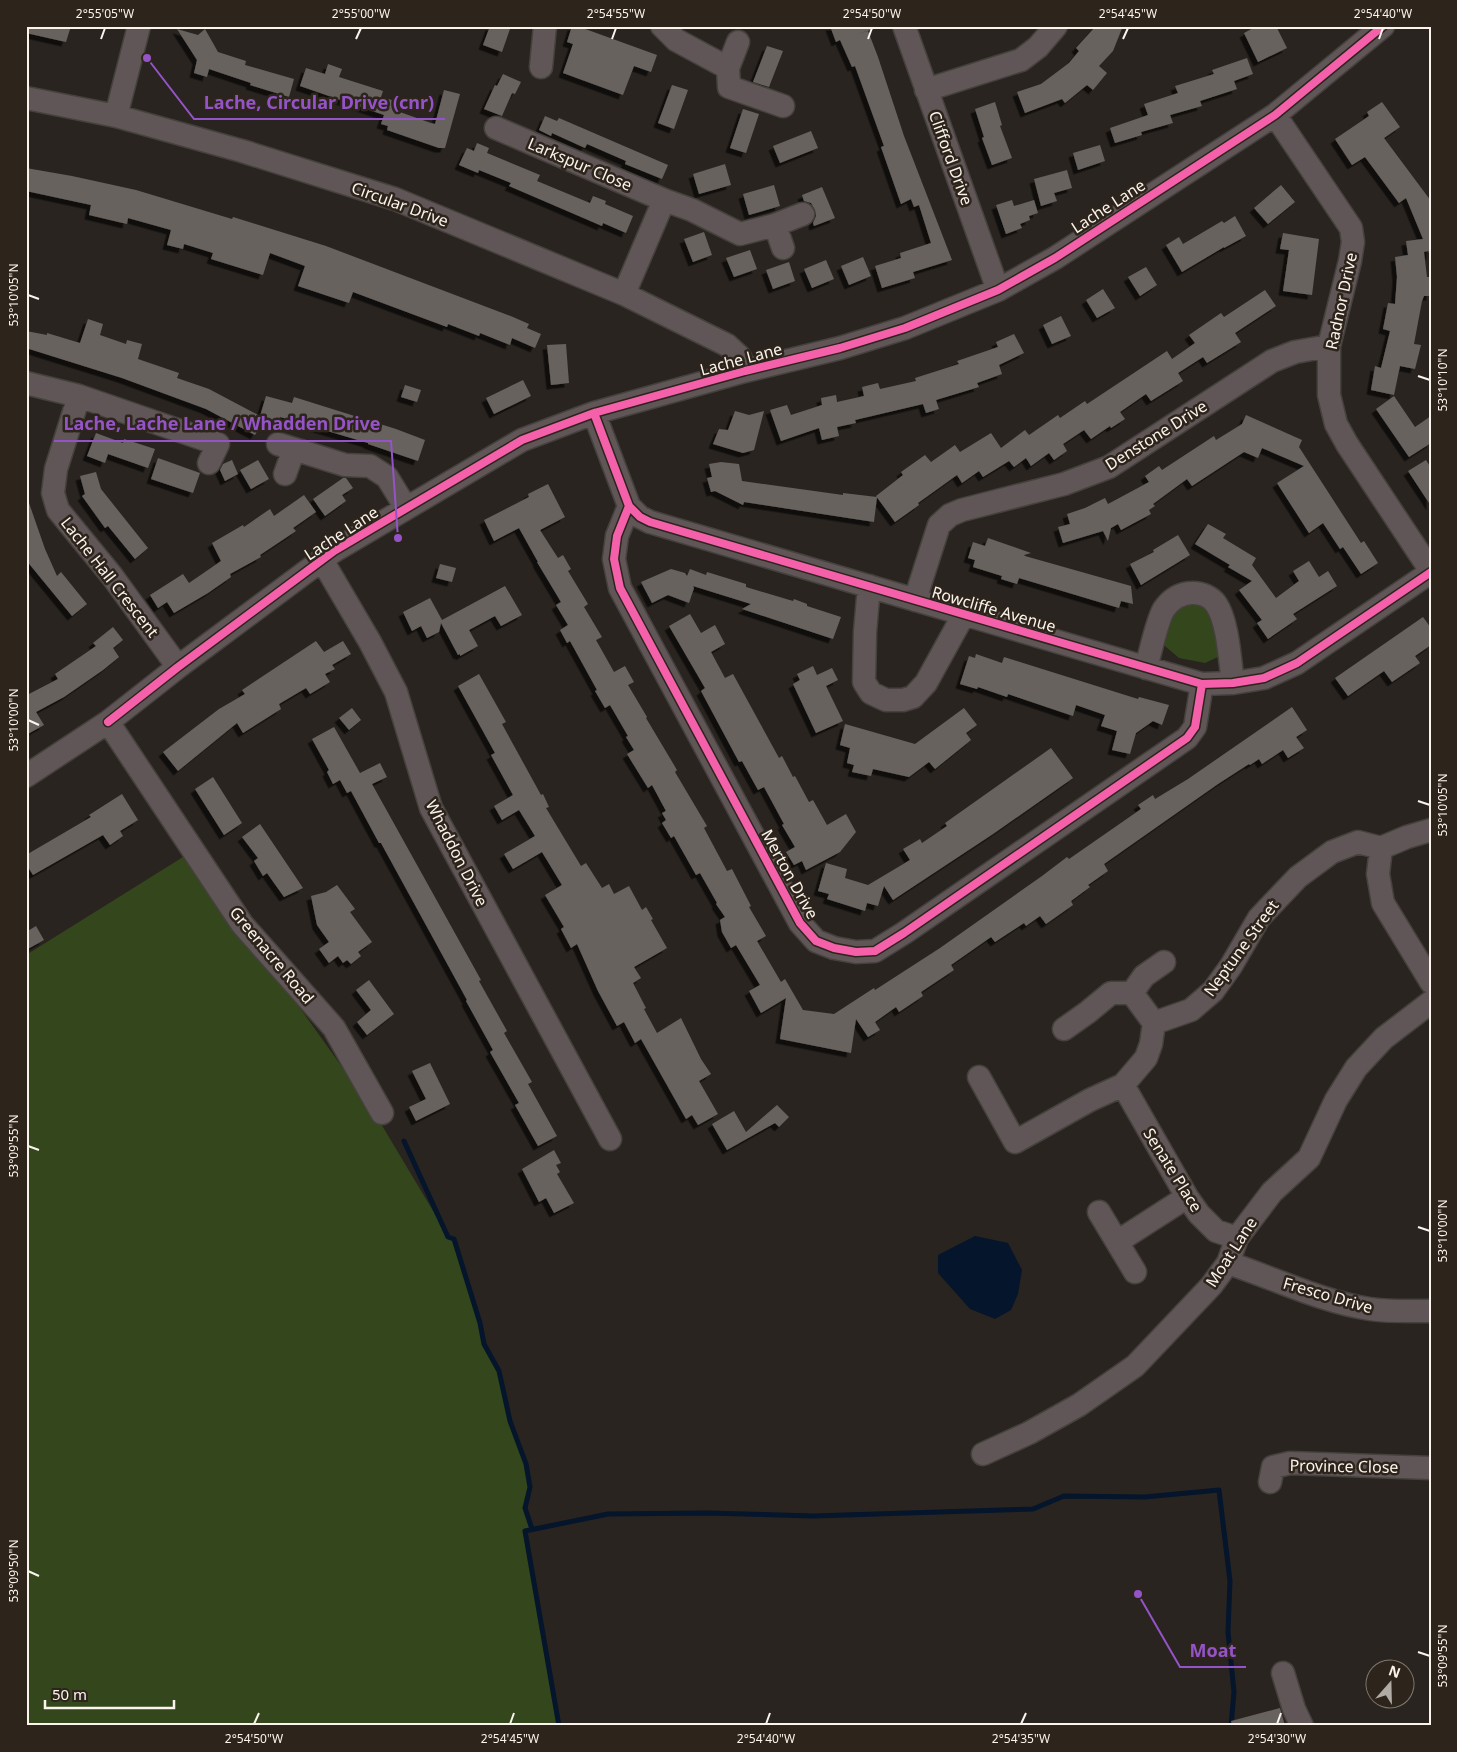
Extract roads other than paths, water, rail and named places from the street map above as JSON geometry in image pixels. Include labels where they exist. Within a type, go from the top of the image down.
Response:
[{"type":"street","points":[[116,116],[139,26]]},
{"type":"street","points":[[542,67],[545,26]]},
{"type":"street","points":[[662,26],[676,40],[728,68]]},
{"type":"street","name":"Clifford Drive","points":[[904,26],[998,290]]},
{"type":"street","points":[[926,90],[1020,60],[1038,48],[1056,26]]},
{"type":"street","name":"Lache Lane","points":[[26,776],[108,722],[178,667],[342,546],[522,440],[594,413],[745,371],[840,348],[905,328],[998,290],[1054,258],[1274,115],[1383,26]]},
{"type":"street","points":[[738,42],[728,68],[729,87],[783,106]]},
{"type":"street","name":"Circular Drive","points":[[26,98],[116,116],[242,151],[395,199],[624,294],[727,345],[740,357],[745,371]]},
{"type":"street","name":"Radnor Drive","points":[[1274,115],[1351,228],[1353,242],[1350,261],[1329,346],[1329,395],[1336,424],[1347,444],[1431,572]]},
{"type":"street","name":"Larkspur Close","points":[[496,128],[664,200],[692,210],[740,234],[775,225],[803,214]]},
{"type":"street","points":[[624,294],[664,200]]},
{"type":"street","points":[[775,225],[783,248]]},
{"type":"street","name":"Denstone Drive","points":[[915,600],[939,525],[950,515],[962,510],[1064,484],[1109,467],[1272,361],[1295,352],[1329,346]]},
{"type":"street","points":[[26,383],[79,396],[218,444],[209,463]]},
{"type":"street","name":"Lache Hall Crescent","points":[[79,396],[56,469],[53,494],[58,510],[112,576],[178,667]]},
{"type":"street","points":[[594,413],[629,506]]},
{"type":"street","points":[[285,474],[286,447],[345,465],[370,466],[387,478],[406,508]]},
{"type":"street","name":"Rowcliffe Avenue","points":[[629,506],[640,517],[650,522],[1202,684],[1264,678],[1297,663],[1431,572]]},
{"type":"street","name":"Merton Drive","points":[[629,506],[617,536],[614,559],[620,588],[800,923],[816,940],[834,948],[856,952],[875,951],[1187,738],[1194,727],[1202,684]]},
{"type":"street","name":"Whaddon Drive","points":[[322,560],[370,642],[396,692],[431,808],[610,1139]]},
{"type":"street","name":"Rowcliffe Avenue","points":[[869,586],[865,632],[864,682],[871,693],[886,700],[903,700],[913,697],[926,683],[964,614]]},
{"type":"street","points":[[1146,668],[1163,610],[1180,595],[1198,593],[1208,597],[1216,604],[1220,612],[1233,682]]},
{"type":"street","name":"Greenacre Road","points":[[108,722],[242,924],[334,1028],[382,1113]]},
{"type":"street","points":[[1431,830],[1407,836],[1381,848],[1378,874],[1383,902],[1431,982]]},
{"type":"street","name":"Neptune Street","points":[[1154,1023],[1191,1010],[1213,991],[1232,966],[1259,918],[1305,872],[1332,852],[1358,842],[1381,848]]},
{"type":"street","points":[[1132,994],[1144,976],[1164,962]]},
{"type":"street","points":[[1064,1030],[1111,993],[1132,994]]},
{"type":"street","points":[[979,1077],[1015,1142],[1090,1100],[1123,1085],[1146,1058],[1151,1044],[1154,1023],[1132,994]]},
{"type":"street","name":"Moat Lane","points":[[983,1454],[1029,1433],[1070,1410],[1135,1366],[1211,1286],[1228,1263],[1237,1238],[1272,1192],[1309,1158],[1336,1100],[1356,1068],[1384,1038],[1431,1002]]},
{"type":"street","name":"Senate Place","points":[[1123,1085],[1187,1197],[1199,1214],[1216,1232],[1237,1238]]},
{"type":"street","points":[[1116,1242],[1187,1197]]},
{"type":"street","points":[[1099,1212],[1135,1272]]},
{"type":"street","name":"Fresco Drive","points":[[1228,1263],[1314,1294],[1368,1309],[1398,1312],[1431,1310]]},
{"type":"street","name":"Province Close","points":[[1270,1482],[1273,1467],[1290,1463],[1431,1468]]},
{"type":"street","points":[[1282,1673],[1302,1726]]},
{"type":"water","points":[[975,1236],[1008,1243],[1022,1270],[1018,1294],[1011,1310],[995,1319],[970,1309],[938,1273],[938,1255]]},
{"type":"waterway","points":[[404,1141],[448,1237],[454,1239],[480,1323],[484,1344],[499,1371],[510,1421],[526,1464],[530,1487],[525,1508],[532,1529]]},
{"type":"waterway","points":[[559,1726],[525,1531],[608,1514],[707,1513],[813,1516],[1033,1509],[1064,1496],[1145,1497],[1219,1490],[1230,1581],[1228,1632],[1234,1692],[1231,1726]]},
{"type":"place","name":"Lache, Circular Drive (cnr)","points":[[147,58]]},
{"type":"place","name":"Lache, Lache Lane / Whadden Drive","points":[[398,538]]},
{"type":"place","name":"Moat","points":[[1138,1594]]}]
